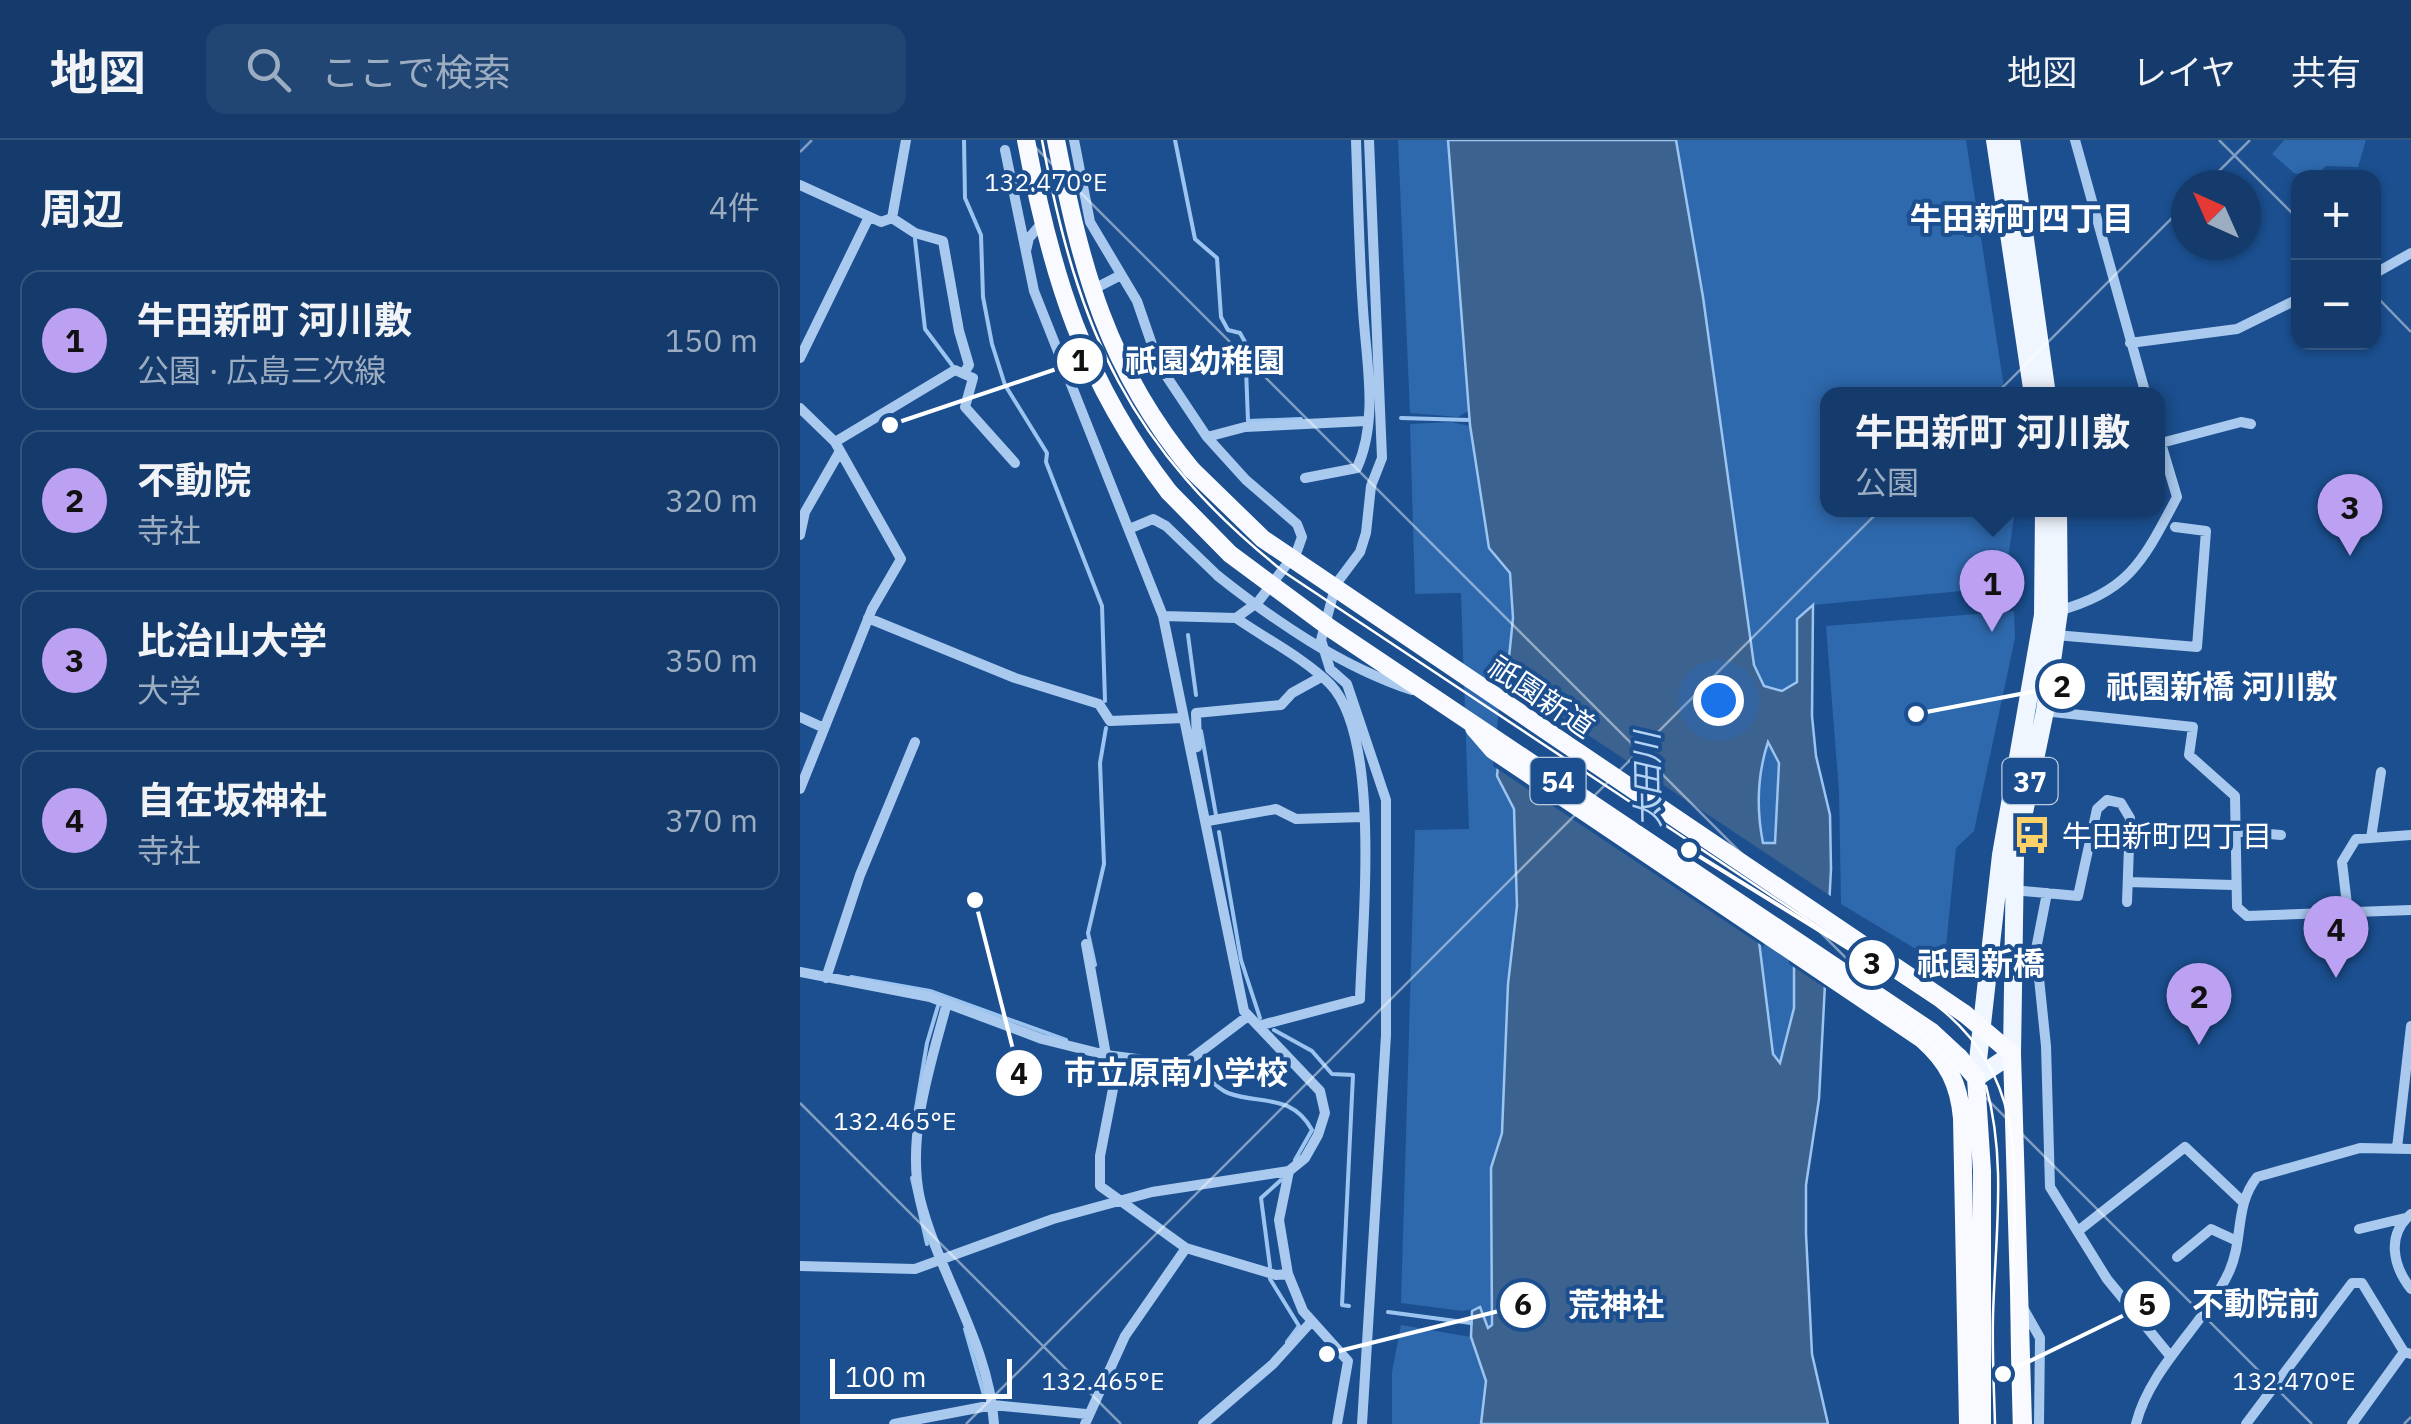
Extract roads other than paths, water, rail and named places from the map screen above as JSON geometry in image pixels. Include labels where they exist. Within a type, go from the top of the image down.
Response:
[{"type":"highway","name":"祇園新道","points":[[1026,140],[1041,224],[1072,326],[1089,366],[1119,424],[1168,492],[1230,554],[1432,697],[1932,1032],[1976,1078]]},
{"type":"highway","name":"祇園新道","points":[[1056,140],[1090,292],[1142,404],[1192,470],[1262,539],[1946,1002],[1966,1009],[2012,1054]]},
{"type":"highway","name":"祇園新道","points":[[1466,720],[1493,750],[1922,1039],[1955,1080],[1962,1118],[1968,1424]]},
{"type":"highway","points":[[2012,1054],[2023,1424]]},
{"type":"highway","points":[[1976,1078],[1982,1171],[1982,1424]]},
{"type":"main road","points":[[1996,140],[2032,387]]},
{"type":"main road","points":[[2011,140],[2046,387]]},
{"type":"main road","name":"37","points":[[2037,710],[2056,635],[2044,517]]},
{"type":"main road","name":"37","points":[[1976,1078],[2037,710],[2051,613],[2058,517]]},
{"type":"main road","name":"37","points":[[2006,889],[2012,1054]]},
{"type":"main road","points":[[1966,1009],[1988,989]]},
{"type":"main road","points":[[1976,1078],[2012,1054]]},
{"type":"street","points":[[892,218],[906,140]]},
{"type":"street","points":[[1074,140],[1090,222],[1136,301],[1159,364],[1207,436],[1246,480],[1298,524],[1302,536],[1297,550],[1258,602],[1236,618]]},
{"type":"street","points":[[1305,478],[1357,468],[1364,453],[1371,365],[1363,314],[1356,140]]},
{"type":"street","points":[[1362,1424],[1386,1035],[1386,800],[1347,684],[1330,669],[1321,640],[1336,584],[1360,552],[1372,486],[1382,458],[1369,140]]},
{"type":"street","points":[[2075,140],[2144,387]]},
{"type":"street","points":[[800,1266],[916,1269],[1053,1219],[1123,1200],[1288,1171],[1305,1158],[1325,1113],[1320,1091],[1248,1016],[1231,964],[1208,820],[1163,616],[1034,290],[1005,150]]},
{"type":"street","points":[[800,186],[881,222],[892,218]]},
{"type":"street","points":[[800,358],[870,217]]},
{"type":"street","points":[[892,218],[915,233],[943,240],[959,331],[970,365],[964,373]]},
{"type":"street","points":[[1026,257],[1028,238],[1041,224]]},
{"type":"street","points":[[2381,270],[2411,253]]},
{"type":"street","points":[[1090,292],[1121,275]]},
{"type":"street","points":[[2130,344],[2237,330],[2291,303]]},
{"type":"street","points":[[800,536],[806,526],[805,512],[837,446],[955,370],[973,378],[965,407],[1015,462]]},
{"type":"street","points":[[800,408],[837,446],[900,559],[868,618],[800,789]]},
{"type":"street","points":[[1207,436],[1245,426],[1366,421]]},
{"type":"street","points":[[2165,442],[2241,422],[2250,424]]},
{"type":"street","points":[[2051,613],[2115,590],[2178,496],[2165,455]]},
{"type":"street","points":[[1129,529],[1152,519],[1166,526],[1218,576],[1264,612],[1398,686],[1432,697]]},
{"type":"street","points":[[2056,635],[2197,647],[2206,531],[2175,527]]},
{"type":"street","points":[[1163,616],[1236,618],[1320,677],[1348,710],[1364,784],[1360,999],[1258,1026]]},
{"type":"street","points":[[868,618],[1015,678],[1098,704],[1110,721],[1184,718]]},
{"type":"street","points":[[1191,748],[1197,747],[1196,713],[1281,705],[1320,677]]},
{"type":"street","points":[[2037,710],[2193,727],[2189,755],[2235,796],[2233,885],[2237,907],[2247,916],[2411,910]]},
{"type":"street","points":[[800,716],[824,728]]},
{"type":"street","points":[[826,978],[860,875],[915,742]]},
{"type":"street","points":[[2371,838],[2381,772]]},
{"type":"street","points":[[2006,889],[2078,896],[2096,809],[2108,800],[2120,802],[2130,818],[2128,902]]},
{"type":"street","points":[[1208,820],[1276,809],[1296,819],[1364,817]]},
{"type":"street","points":[[2233,830],[2282,835]]},
{"type":"street","points":[[2348,912],[2342,862],[2356,839],[2411,835]]},
{"type":"street","points":[[2128,882],[2233,885]]},
{"type":"street","points":[[2047,893],[2036,949],[2046,1046],[2050,1187],[2108,1279],[2171,1358]]},
{"type":"street","points":[[1086,944],[1106,1055]]},
{"type":"street","points":[[800,972],[947,1003],[1042,1039],[1118,1058],[1183,1065],[1248,1016]]},
{"type":"street","points":[[947,1003],[923,1092],[919,1195],[941,1262],[961,1300],[993,1405],[994,1424]]},
{"type":"street","points":[[2397,1148],[2411,1026]]},
{"type":"street","points":[[1118,1058],[1100,1156],[1100,1186],[1186,1248],[1233,1258],[1276,1275],[1288,1274]]},
{"type":"street","points":[[2078,1231],[2185,1148],[2242,1201]]},
{"type":"street","points":[[2136,1424],[2171,1358],[2229,1272],[2242,1201],[2257,1177],[2276,1168],[2360,1148],[2411,1149]]},
{"type":"street","points":[[1288,1171],[1280,1220],[1288,1274],[1311,1322],[1348,1362],[1337,1424]]},
{"type":"street","points":[[2359,1229],[2408,1216]]},
{"type":"street","points":[[2408,1216],[2394,1238],[2393,1251],[2411,1290]]},
{"type":"street","points":[[2177,1257],[2211,1229],[2237,1240]]},
{"type":"street","points":[[894,1424],[993,1405],[1085,1419],[1125,1336],[1186,1248]]},
{"type":"street","points":[[2246,1424],[2352,1283],[2362,1283],[2408,1353],[2352,1424]]},
{"type":"street","points":[[2021,1305],[2040,1338],[2039,1424]]},
{"type":"street","points":[[1203,1424],[1272,1364],[1311,1322]]},
{"type":"water","name":"太田川","points":[[1448,140],[1676,140],[1703,297],[1754,665],[1764,686],[1782,691],[1797,682],[1797,619],[1813,605],[1812,716],[1816,756],[1830,815],[1831,869],[1819,1099],[1806,1185],[1806,1234],[1812,1354],[1828,1424],[1481,1424],[1486,1381],[1471,1337],[1472,1311],[1480,1307],[1488,1328],[1492,1325],[1491,1168],[1502,1133],[1508,984],[1517,906],[1514,809],[1497,776],[1513,618],[1510,573],[1489,548],[1470,425]],"holes":[[[1768,742],[1779,763],[1775,843],[1763,843],[1759,817],[1760,780]],[[1758,933],[1794,957],[1794,1008],[1780,1063],[1773,1054]]]},
{"type":"waterway","points":[[964,140],[965,198],[981,235],[983,297],[992,344],[1005,385],[1047,453],[1046,462],[1102,606],[1105,701]]},
{"type":"waterway","points":[[1175,140],[1195,239],[1217,258],[1221,317],[1228,330],[1240,333],[1245,342],[1248,421],[1301,419]]},
{"type":"waterway","points":[[915,239],[925,329],[952,365]]},
{"type":"waterway","points":[[1401,418],[1469,420]]},
{"type":"waterway","points":[[1188,635],[1196,695]]},
{"type":"waterway","points":[[1095,965],[1088,933],[1104,864],[1100,763],[1106,728]]},
{"type":"waterway","points":[[1201,731],[1216,815]]},
{"type":"waterway","points":[[1219,832],[1241,960],[1260,1018]]},
{"type":"waterway","points":[[851,977],[930,991],[1066,1040]]},
{"type":"waterway","points":[[915,1114],[927,1043],[938,1006]]},
{"type":"waterway","points":[[1274,1030],[1312,1051],[1332,1074],[1353,1075],[1342,1305],[1349,1306]]},
{"type":"waterway","points":[[1197,1068],[1224,1091],[1285,1105],[1304,1118],[1312,1130],[1295,1160]]},
{"type":"waterway","points":[[912,1178],[927,1244]]},
{"type":"waterway","points":[[1270,1267],[1261,1198],[1281,1180]]},
{"type":"waterway","points":[[1270,1279],[1299,1326],[1287,1342]]},
{"type":"waterway","points":[[1388,1312],[1471,1323]]},
{"type":"waterway","points":[[965,1329],[984,1395]]},
{"type":"tram line","points":[[1042,140],[1073,271],[1118,382],[1186,479],[1231,526],[1284,572],[1936,1005],[1967,1034],[1989,1065],[2003,1098],[2011,1133],[2015,1170],[2014,1424]]},
{"type":"tram line","points":[[1986,1086],[1998,1171],[1993,1330],[1995,1424]]},
{"type":"place","name":"祇園幼稚園","points":[[890,425]]},
{"type":"place","name":"比治山大学","points":[[2350,556]]},
{"type":"place","name":"牛田新町 河川敷","points":[[1992,632]]},
{"type":"place","name":"祇園新橋 河川敷","points":[[1916,714]]},
{"type":"place","name":"牛田新町四丁目","points":[[2032,835]]},
{"type":"place","name":"祇園新橋","points":[[1689,850]]},
{"type":"place","name":"市立原南小学校","points":[[975,900]]},
{"type":"place","name":"自在坂神社","points":[[2336,978]]},
{"type":"place","name":"不動院","points":[[2199,1045]]},
{"type":"place","name":"荒神社","points":[[1327,1354]]},
{"type":"place","name":"不動院前","points":[[2003,1374]]},
{"type":"district","name":"牛田新町四丁目","points":[[2022,218]]}]
